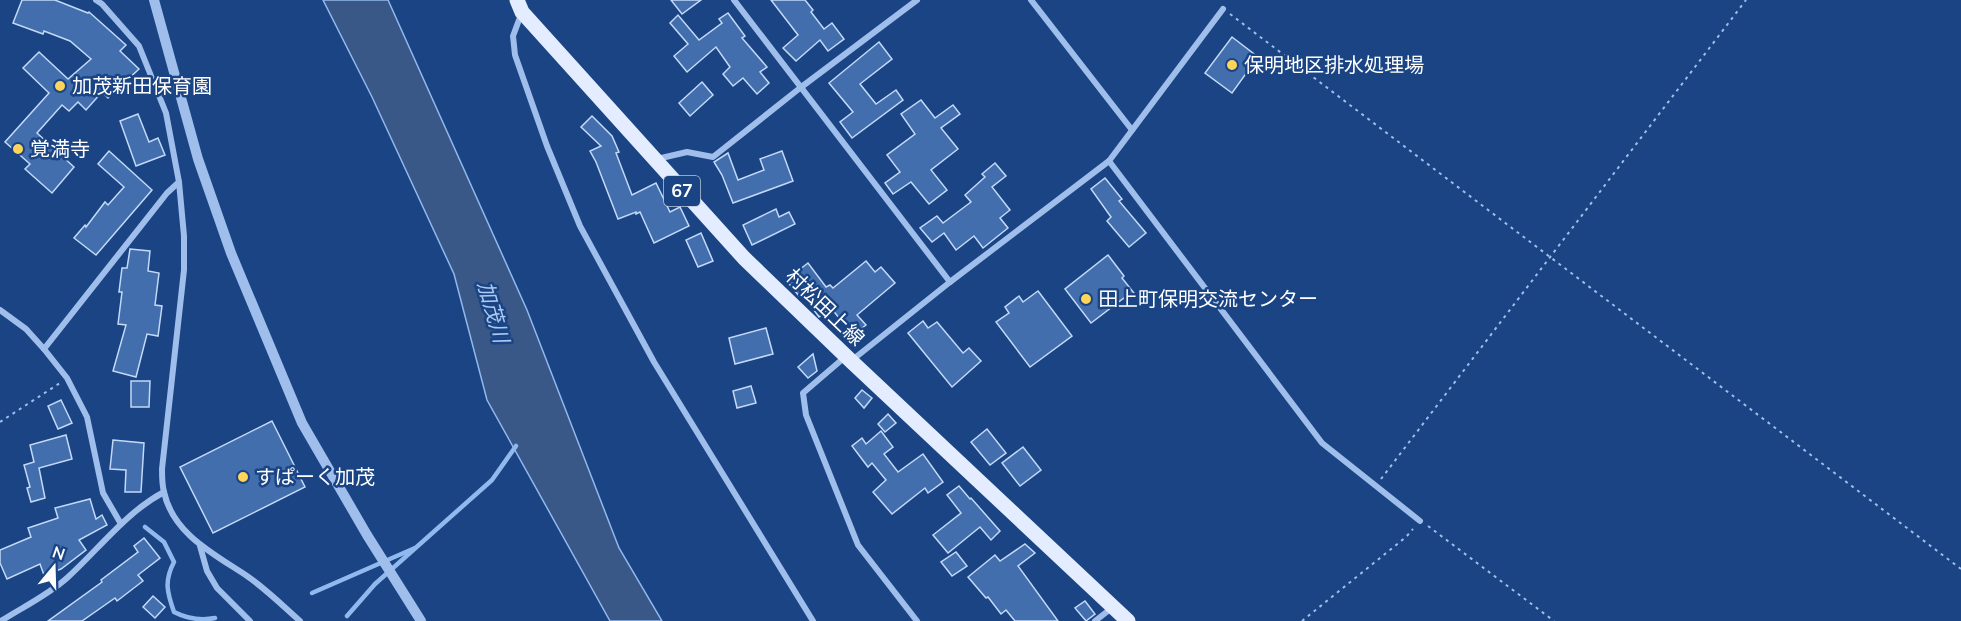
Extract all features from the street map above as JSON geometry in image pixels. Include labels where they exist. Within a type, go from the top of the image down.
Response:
[{"type":"main road","name":"村松田上線","points":[[520,6],[744,258],[848,359],[1128,621]]},
{"type":"street","points":[[96,0],[102,3],[139,46],[166,113],[179,182],[184,236],[184,270],[162,469],[164,492],[169,508],[180,525],[200,545],[249,578],[300,621]]},
{"type":"street","points":[[154,0],[198,159],[231,253],[302,423],[367,535],[421,621]]},
{"type":"street","points":[[734,0],[950,282]]},
{"type":"street","points":[[654,159],[687,152],[713,157],[917,0]]},
{"type":"street","points":[[1032,0],[1132,130]]},
{"type":"street","points":[[520,6],[513,36],[515,55],[580,226],[654,362],[813,621]]},
{"type":"street","points":[[916,621],[858,545],[806,414],[803,393],[1109,161],[1223,9]]},
{"type":"street","points":[[1109,161],[1322,443],[1420,520]]},
{"type":"street","points":[[44,349],[167,193],[179,182]]},
{"type":"street","points":[[0,310],[26,329],[67,378],[87,417],[103,493],[121,524]]},
{"type":"street","points":[[1,621],[64,580],[148,500],[164,492]]},
{"type":"street","points":[[200,545],[207,571],[218,588],[250,621]]},
{"type":"street","points":[[1095,621],[1114,606]]},
{"type":"path","points":[[1376,486],[1746,0]]},
{"type":"path","points":[[1223,9],[1961,569]]},
{"type":"path","points":[[0,422],[67,378]]},
{"type":"path","points":[[1302,621],[1406,537],[1420,520],[1554,621]]},
{"type":"water","name":"加茂川","points":[[323,0],[388,0],[527,310],[619,548],[662,621],[610,621],[487,400],[454,274],[372,97]]},
{"type":"building","points":[[22,0],[55,0],[89,12],[126,45],[120,51],[139,69],[108,98],[102,92],[86,110],[78,102],[69,111],[62,105],[37,133],[74,167],[52,193],[25,169],[30,164],[5,142],[49,93],[23,68],[39,52],[68,79],[91,59],[70,41],[13,23]]},
{"type":"building","points":[[671,0],[701,0],[682,14]]},
{"type":"building","points":[[771,0],[805,0],[824,29],[832,23],[844,39],[828,51],[820,40],[796,61],[783,48],[798,35]]},
{"type":"building","points":[[728,13],[745,36],[742,38],[767,67],[760,72],[769,83],[757,94],[743,78],[733,86],[723,74],[730,67],[716,47],[687,72],[674,56],[688,44],[670,23],[678,15],[699,40],[722,23],[719,19]]},
{"type":"building","name":"保明地区排水処理場","points":[[1232,37],[1258,57],[1232,93],[1205,73]]},
{"type":"building","points":[[879,42],[892,59],[860,84],[876,104],[896,90],[903,100],[852,138],[840,122],[853,112],[829,83]]},
{"type":"building","points":[[702,82],[713,95],[690,116],[679,103]]},
{"type":"building","points":[[921,100],[935,118],[953,105],[960,114],[941,128],[958,149],[931,170],[947,190],[929,204],[911,182],[893,194],[885,183],[900,172],[887,155],[915,134],[901,114]]},
{"type":"building","points":[[138,114],[149,142],[158,138],[165,155],[136,166],[120,121]]},
{"type":"building","points":[[592,116],[612,136],[632,195],[656,183],[670,212],[680,207],[689,226],[654,243],[640,212],[618,219],[590,151],[601,146],[581,127]]},
{"type":"building","points":[[109,151],[152,190],[96,255],[74,238],[85,225],[86,227],[105,202],[108,205],[124,187],[98,164]]},
{"type":"building","points":[[782,151],[793,181],[733,203],[714,162],[728,153],[738,180],[764,170],[760,159]]},
{"type":"building","points":[[995,163],[1006,176],[992,187],[1010,210],[1000,218],[1008,228],[983,248],[974,236],[956,250],[944,233],[932,242],[920,228],[937,216],[943,223],[971,202],[965,195],[985,177],[982,174]]},
{"type":"building","points":[[1105,178],[1122,199],[1119,201],[1146,233],[1129,247],[1107,221],[1111,217],[1091,189]]},
{"type":"building","points":[[776,209],[779,217],[789,212],[795,224],[752,245],[743,225]]},
{"type":"building","points":[[701,233],[713,261],[698,267],[686,240]]},
{"type":"building","points":[[130,249],[150,251],[148,271],[159,273],[155,305],[162,306],[158,336],[147,334],[136,377],[113,371],[126,325],[118,324],[122,292],[119,292],[122,268],[127,268]]},
{"type":"building","points":[[1108,255],[1134,293],[1091,323],[1065,289]]},
{"type":"building","points":[[866,261],[875,272],[881,267],[895,283],[857,315],[866,325],[853,335],[831,308],[819,317],[802,294],[799,296],[786,280],[808,263],[826,287],[830,285],[833,288]]},
{"type":"building","points":[[1038,291],[1072,336],[1030,367],[996,322],[1009,313],[1005,307],[1019,296],[1023,302]]},
{"type":"building","points":[[923,321],[928,328],[937,322],[963,353],[969,348],[981,361],[952,387],[908,333]]},
{"type":"building","points":[[766,328],[773,354],[735,364],[729,338]]},
{"type":"building","points":[[813,354],[817,371],[808,378],[798,367]]},
{"type":"building","points":[[131,381],[150,381],[149,407],[131,407]]},
{"type":"building","points":[[751,386],[756,403],[737,408],[733,391]]},
{"type":"building","points":[[862,390],[872,398],[864,408],[855,398]]},
{"type":"building","points":[[61,400],[72,423],[58,429],[48,406]]},
{"type":"building","points":[[888,414],[896,423],[885,432],[878,424]]},
{"type":"building","name":"すぱーく加茂","points":[[272,421],[305,487],[213,533],[180,467]]},
{"type":"building","points":[[987,429],[1006,453],[990,465],[971,442]]},
{"type":"building","points":[[881,431],[893,447],[884,454],[898,472],[923,454],[943,482],[928,493],[925,488],[892,514],[873,492],[886,480],[872,463],[868,467],[852,446],[862,438],[866,444]]},
{"type":"building","points":[[66,435],[72,459],[39,468],[45,498],[31,502],[27,488],[30,487],[24,465],[34,462],[30,445]]},
{"type":"building","points":[[113,440],[144,443],[141,492],[125,492],[126,470],[110,469]]},
{"type":"building","points":[[1023,447],[1041,470],[1020,486],[1002,463]]},
{"type":"building","points":[[959,486],[1000,531],[991,540],[980,527],[948,553],[933,535],[961,513],[947,495]]},
{"type":"building","points":[[90,499],[96,519],[102,515],[107,525],[79,540],[86,550],[61,569],[44,575],[40,564],[7,579],[0,563],[0,550],[31,537],[28,528],[58,518],[55,508]]},
{"type":"building","points":[[144,538],[160,558],[138,575],[143,581],[117,601],[115,598],[82,621],[48,621],[102,582],[101,580],[138,552],[134,546]]},
{"type":"building","points":[[1025,544],[1035,553],[1018,566],[1058,621],[1015,621],[1006,610],[1001,614],[968,577],[995,555],[1000,561]]},
{"type":"building","points":[[956,552],[967,566],[952,576],[941,562]]},
{"type":"building","points":[[153,596],[165,607],[155,618],[143,607]]},
{"type":"building","points":[[1085,601],[1095,614],[1086,621],[1075,608]]},
{"type":"waterway","points":[[347,616],[375,584],[492,480],[516,446]]},
{"type":"waterway","points":[[145,527],[164,542],[174,562],[169,575],[168,587],[174,612],[194,619],[215,618]]},
{"type":"waterway","points":[[312,593],[415,548]]},
{"type":"place","name":"保明地区排水処理場","points":[[1232,65]]},
{"type":"place","name":"加茂新田保育園","points":[[60,86]]},
{"type":"place","name":"覚満寺","points":[[18,149]]},
{"type":"place","name":"田上町保明交流センター","points":[[1086,299]]},
{"type":"place","name":"すぱーく加茂","points":[[243,477]]}]
